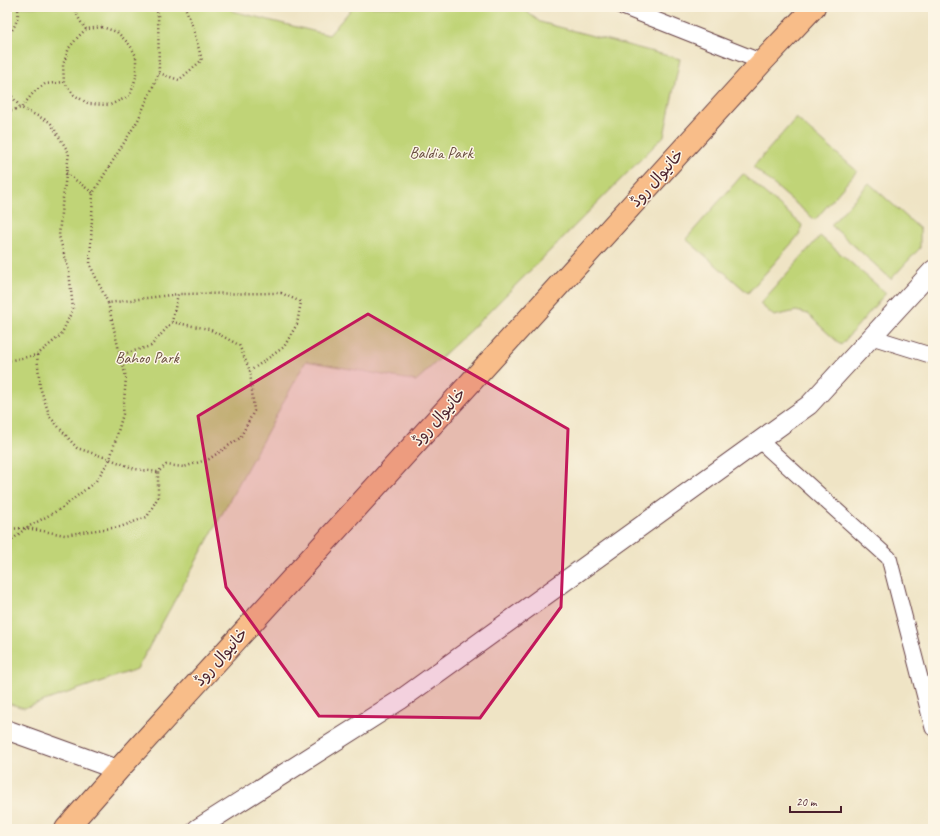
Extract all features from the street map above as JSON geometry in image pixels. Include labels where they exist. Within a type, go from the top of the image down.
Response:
[{"type":"highway","name":"خانیوال روڈ","points":[[66,829],[762,62],[814,7]]},
{"type":"street","points":[[623,7],[762,62]]},
{"type":"street","points":[[197,829],[400,700],[809,405],[933,270]]},
{"type":"street","points":[[872,337],[933,356]]},
{"type":"street","points":[[760,441],[889,558],[933,728]]},
{"type":"street","points":[[7,730],[118,770]]},
{"type":"path","points":[[7,36],[12,30],[18,15],[18,7]]},
{"type":"path","points":[[75,7],[75,10],[86,29]]},
{"type":"path","points":[[7,544],[26,528],[62,508],[96,481],[110,459],[123,414],[126,377],[108,303],[90,264],[93,193],[138,120],[159,73],[158,14],[155,7]]},
{"type":"path","points":[[159,73],[179,80],[202,60],[192,25],[184,7]]},
{"type":"path","points":[[102,28],[117,32],[130,45],[136,56],[136,77],[130,96],[110,105],[89,104],[74,95],[64,82],[63,65],[68,48],[86,29],[102,28]]},
{"type":"path","points":[[7,65],[9,69],[7,89],[21,108],[50,122],[69,153],[59,236],[69,271],[73,309],[61,335],[37,355],[7,361]]},
{"type":"path","points":[[7,111],[21,108],[34,92],[45,84],[64,82]]},
{"type":"path","points":[[66,174],[93,193]]},
{"type":"path","points":[[108,303],[178,294],[281,292],[301,302],[298,324],[284,347],[250,371]]},
{"type":"path","points":[[120,355],[150,346],[172,322],[178,294]]},
{"type":"path","points":[[37,355],[40,387],[50,417],[78,448],[135,469],[158,472],[166,465],[184,467],[209,459],[240,438],[254,411],[250,371],[239,345],[209,329],[172,322]]},
{"type":"path","points":[[7,529],[26,528],[65,535],[120,527],[147,517],[158,497],[158,472]]},
{"type":"highlighted area","points":[[368,314],[568,429],[561,607],[480,718],[319,716],[226,587],[198,416]]},
{"type":"green space","name":"Bahoo Park","points":[[7,7],[232,7],[232,11],[329,35],[353,7],[521,7],[540,22],[680,59],[664,136],[481,320],[416,381],[306,361],[137,669],[24,708],[7,703]]},
{"type":"green space","points":[[796,118],[857,171],[815,220],[753,167]]},
{"type":"green space","points":[[743,174],[802,225],[799,235],[748,293],[686,239]]},
{"type":"green space","points":[[869,183],[920,229],[920,248],[891,279],[831,225]]},
{"type":"green space","points":[[820,236],[886,293],[841,345],[808,314],[796,311],[774,316],[760,304]]},
{"type":"park label","name":"Baldia Park","points":[[441,153]]}]
